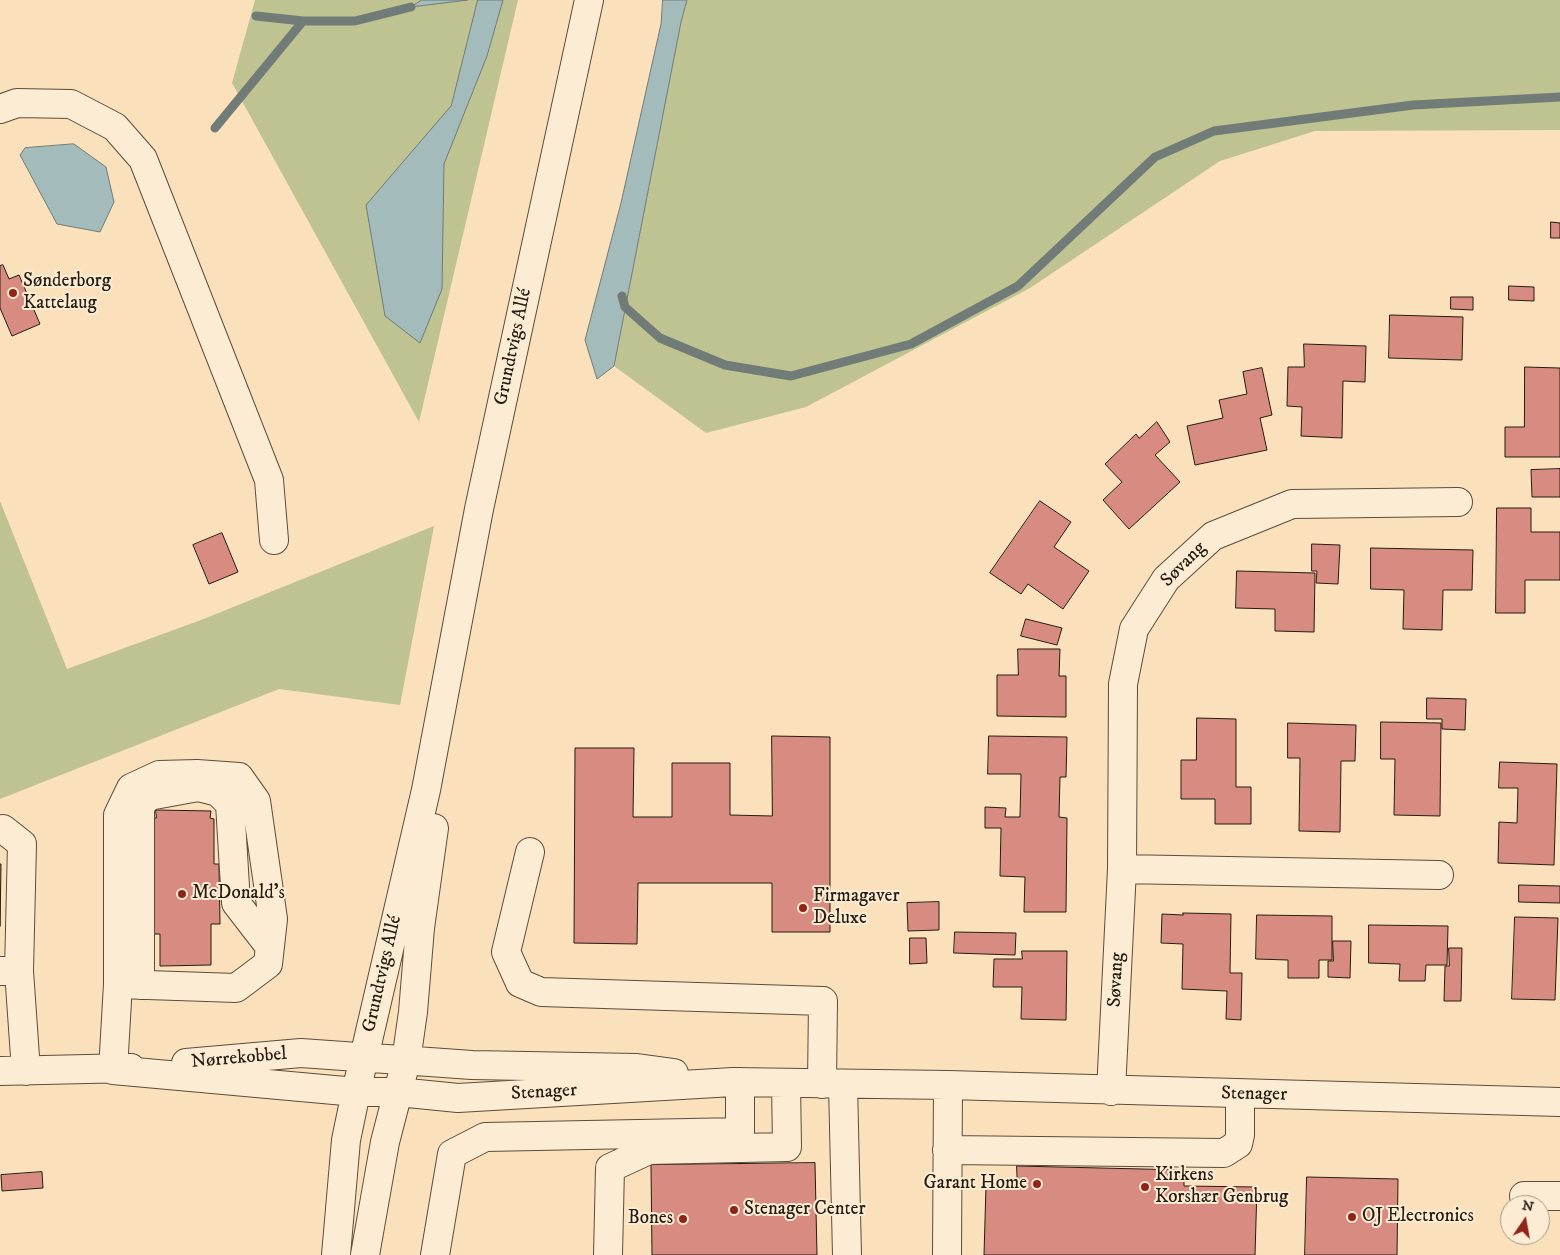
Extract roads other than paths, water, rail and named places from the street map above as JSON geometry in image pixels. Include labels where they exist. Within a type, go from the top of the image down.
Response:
[{"type":"street","name":"Grundtvigs Allé","points":[[336,1255],[346,1140],[426,790],[478,509],[589,0]]},
{"type":"street","points":[[0,109],[16,103],[71,104],[115,126],[143,159],[269,480],[274,540]]},
{"type":"street","name":"Søvang","points":[[1111,1091],[1122,869],[1122,684],[1134,629],[1166,579],[1213,536],[1292,504],[1458,502]]},
{"type":"street","name":"Grundtvigs Allé","points":[[365,1255],[385,1142],[406,1061],[413,1012],[420,928],[443,765],[444,695]]},
{"type":"street","points":[[197,774],[239,777],[256,801],[273,919],[268,964],[236,988],[129,985],[119,938],[118,815],[131,788],[159,775],[197,774]]},
{"type":"street","points":[[113,1070],[129,985],[140,805],[149,796],[198,787],[218,792],[230,804],[236,903],[270,946]]},
{"type":"street","points":[[0,830],[3,829],[22,844],[10,971],[13,1071]]},
{"type":"street","points":[[530,852],[506,952],[520,983],[541,992],[823,1001],[833,1084],[847,1255]]},
{"type":"street","points":[[1122,869],[1439,875]]},
{"type":"street","name":"Nørrekobbel","points":[[13,1071],[113,1070],[301,1053],[364,1056]]},
{"type":"street","name":"Stenager","points":[[364,1056],[406,1061],[637,1068],[736,1082]]},
{"type":"street","name":"Nørrekobbel","points":[[113,1070],[356,1092]]},
{"type":"street","points":[[435,1255],[452,1154],[485,1137],[740,1132],[736,1082]]},
{"type":"street","name":"Stenager","points":[[356,1092],[398,1092],[458,1098],[736,1082],[948,1085],[1560,1102]]},
{"type":"street","points":[[608,1255],[610,1168],[649,1150],[787,1148],[786,1083]]},
{"type":"street","points":[[947,1255],[948,1085]]},
{"type":"street","points":[[947,1150],[1224,1153],[1238,1144],[1240,1135],[1240,1094]]},
{"type":"water","points":[[422,0],[468,0],[411,7]]},
{"type":"water","points":[[478,0],[503,0],[487,56],[444,164],[442,289],[420,343],[385,316],[366,205],[451,106]]},
{"type":"water","points":[[663,0],[687,0],[681,22],[614,366],[597,379],[585,340],[621,203],[661,24]]},
{"type":"water","points":[[74,144],[106,167],[114,202],[100,232],[57,224],[20,155],[25,148]]},
{"type":"waterway","points":[[256,16],[303,21],[355,21],[411,7]]},
{"type":"waterway","points":[[215,128],[303,21]]},
{"type":"waterway","points":[[622,296],[625,307],[660,338],[725,365],[791,376],[911,344],[1018,286],[1155,157],[1214,131],[1413,105],[1560,97]]},
{"type":"place","name":"Sønderborg Kattelaug","points":[[13,293]]},
{"type":"place","name":"McDonald's","points":[[182,894]]},
{"type":"place","name":"Firmagaver Deluxe","points":[[803,908]]},
{"type":"place","name":"Garant Home","points":[[1037,1184]]},
{"type":"place","name":"Kirkens Korshær Genbrug","points":[[1145,1187]]},
{"type":"place","name":"Stenager Center","points":[[734,1210]]},
{"type":"place","name":"OJ Electronics","points":[[1352,1217]]},
{"type":"place","name":"Bones","points":[[683,1219]]}]
